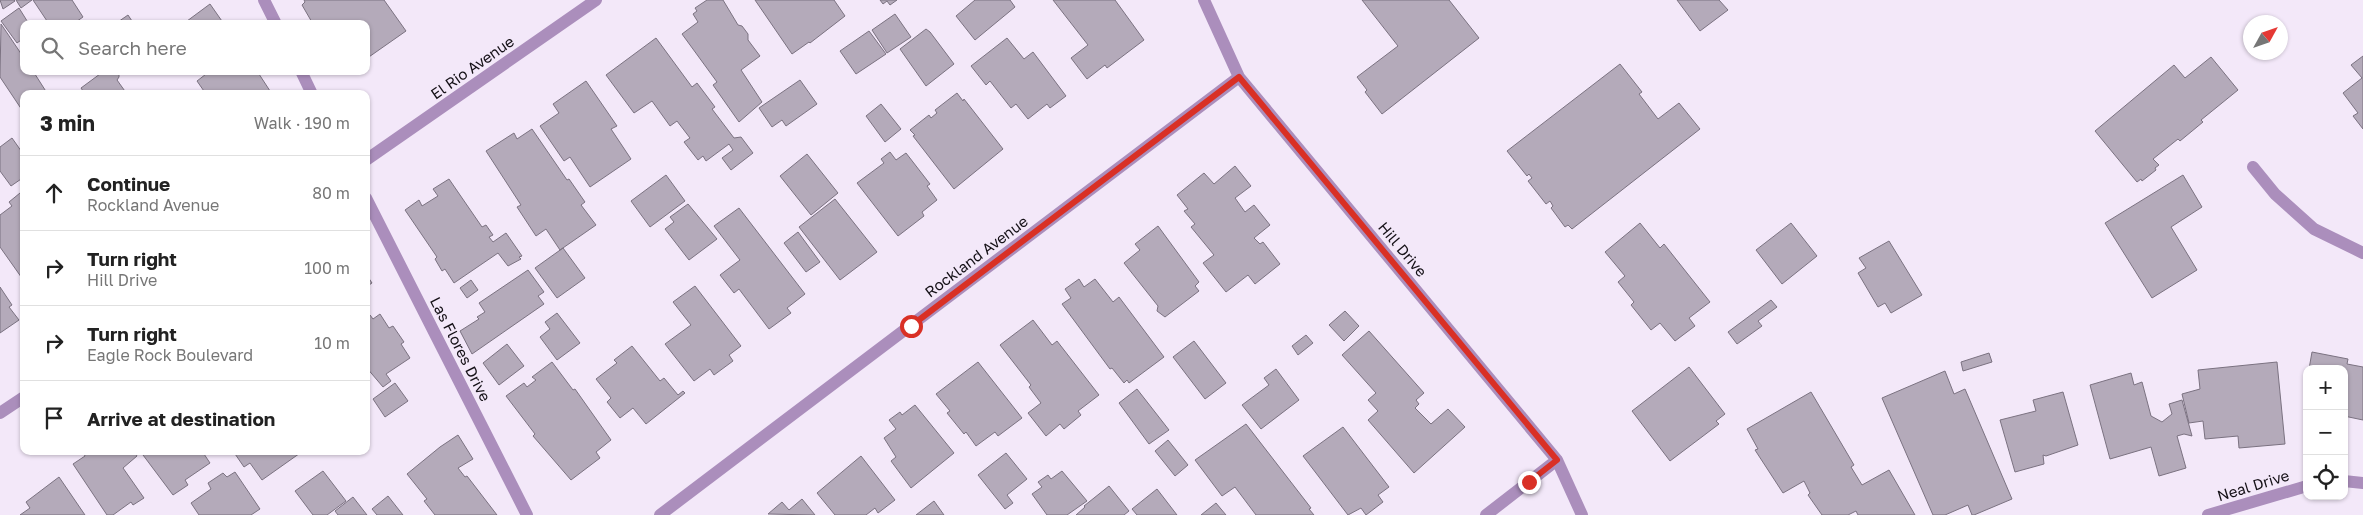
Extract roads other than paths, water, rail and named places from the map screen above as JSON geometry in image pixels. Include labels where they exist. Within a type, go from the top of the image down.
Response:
[{"type":"street","points":[[264,0],[274,20]]},
{"type":"street","name":"El Rio Avenue","points":[[370,157],[596,0]]},
{"type":"street","name":"Hill Drive","points":[[1204,0],[1239,77],[1557,460],[1582,515]]},
{"type":"street","points":[[303,75],[310,90]]},
{"type":"street","name":"Rockland Avenue","points":[[660,515],[1239,77]]},
{"type":"street","points":[[2253,167],[2275,194],[2314,229],[2363,253]]},
{"type":"street","name":"Las Flores Drive","points":[[370,206],[527,515]]},
{"type":"street","points":[[0,413],[20,400]]},
{"type":"street","points":[[1486,515],[1557,460]]},
{"type":"street","points":[[2348,482],[2363,483]]},
{"type":"street","name":"Neal Drive","points":[[2208,515],[2303,487]]}]
